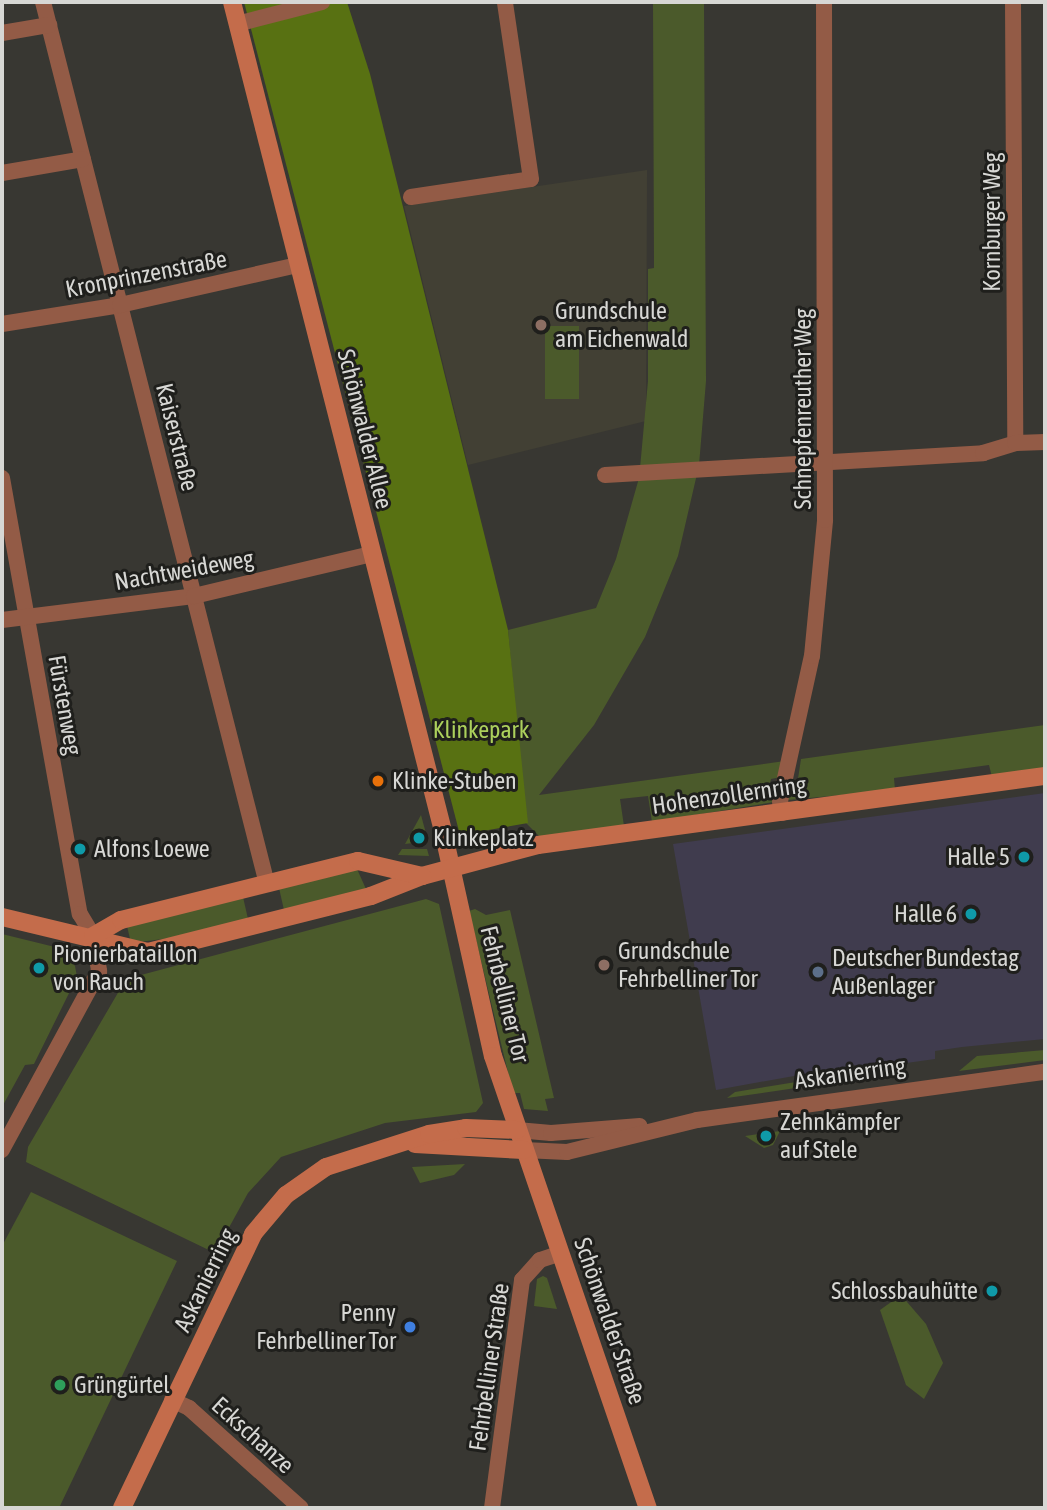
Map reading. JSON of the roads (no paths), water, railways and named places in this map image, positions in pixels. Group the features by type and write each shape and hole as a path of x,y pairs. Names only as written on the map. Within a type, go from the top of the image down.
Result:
{"main road":[{"name":"Schönwalder Allee","path":"232,2 452,869"},
{"name":"Hohenzollernring","path":"93,936 148,952 371,896 422,876 538,845 1045,776"},
{"name":"Hohenzollernring","path":"93,936 121,920 358,862 422,876"},
{"name":"Fehrbelliner Tor","path":"452,869 493,1056 524,1150"},
{"path":"2,917 93,936"},
{"name":"Askanierring","path":"122,1508 172,1400 266,1215 315,1172 401,1143 466,1128 517,1130"},
{"name":"Askanierring","path":"401,1143 524,1150"},
{"name":"Schönwalder Straße","path":"524,1150 648,1508"}],"street":[{"name":"Kaiserstraße","path":"43,2 267,884"},
{"path":"237,24 322,2"},
{"path":"411,197 531,179 505,2"},
{"name":"Schnepfenreuther Weg","path":"782,813 780,801 803,706 818,607 827,462 824,2"},
{"name":"Kornburger Weg","path":"1013,2 1015,443"},
{"path":"2,33 49,25"},
{"path":"2,173 83,159"},
{"name":"Kronprinzenstraße","path":"2,324 120,305 298,265"},
{"path":"605,475 983,453 1015,443 1045,442"},
{"name":"Fürstenweg","path":"2,478 80,914 93,936"},
{"name":"Nachtweideweg","path":"2,620 194,596 372,554"},
{"path":"2,1150 99,971 93,936"},
{"name":"Askanierring","path":"517,1130 551,1133 661,1126 1045,1072"},
{"name":"Askanierring","path":"524,1150 576,1150 661,1126"},
{"name":"Fehrbelliner Straße","path":"492,1508 522,1280 540,1260 561,1254"},
{"name":"Eckschanze","path":"172,1400 189,1408 301,1508"}],"place":[{"name":"Grundschule am Eichenwald","path":"541,325"},
{"name":"Klinke-Stuben","path":"378,781"},
{"name":"Klinkeplatz","path":"419,838"},
{"name":"Alfons Loewe","path":"80,849"},
{"name":"Halle 5","path":"1024,857"},
{"name":"Halle 6","path":"971,914"},
{"name":"Grundschule Fehrbelliner Tor","path":"604,965"},
{"name":"Pionierbataillon von Rauch","path":"39,968"},
{"name":"Deutscher Bundestag Außenlager","path":"818,972"},
{"name":"Zehnkämpfer auf Stele","path":"766,1136"},
{"name":"Schlossbauhütte","path":"992,1291"},
{"name":"Penny Fehrbelliner Tor","path":"410,1327"},
{"name":"Grüngürtel","path":"60,1385"}],"park label":[{"name":"Klinkepark","path":"481,730"}]}
